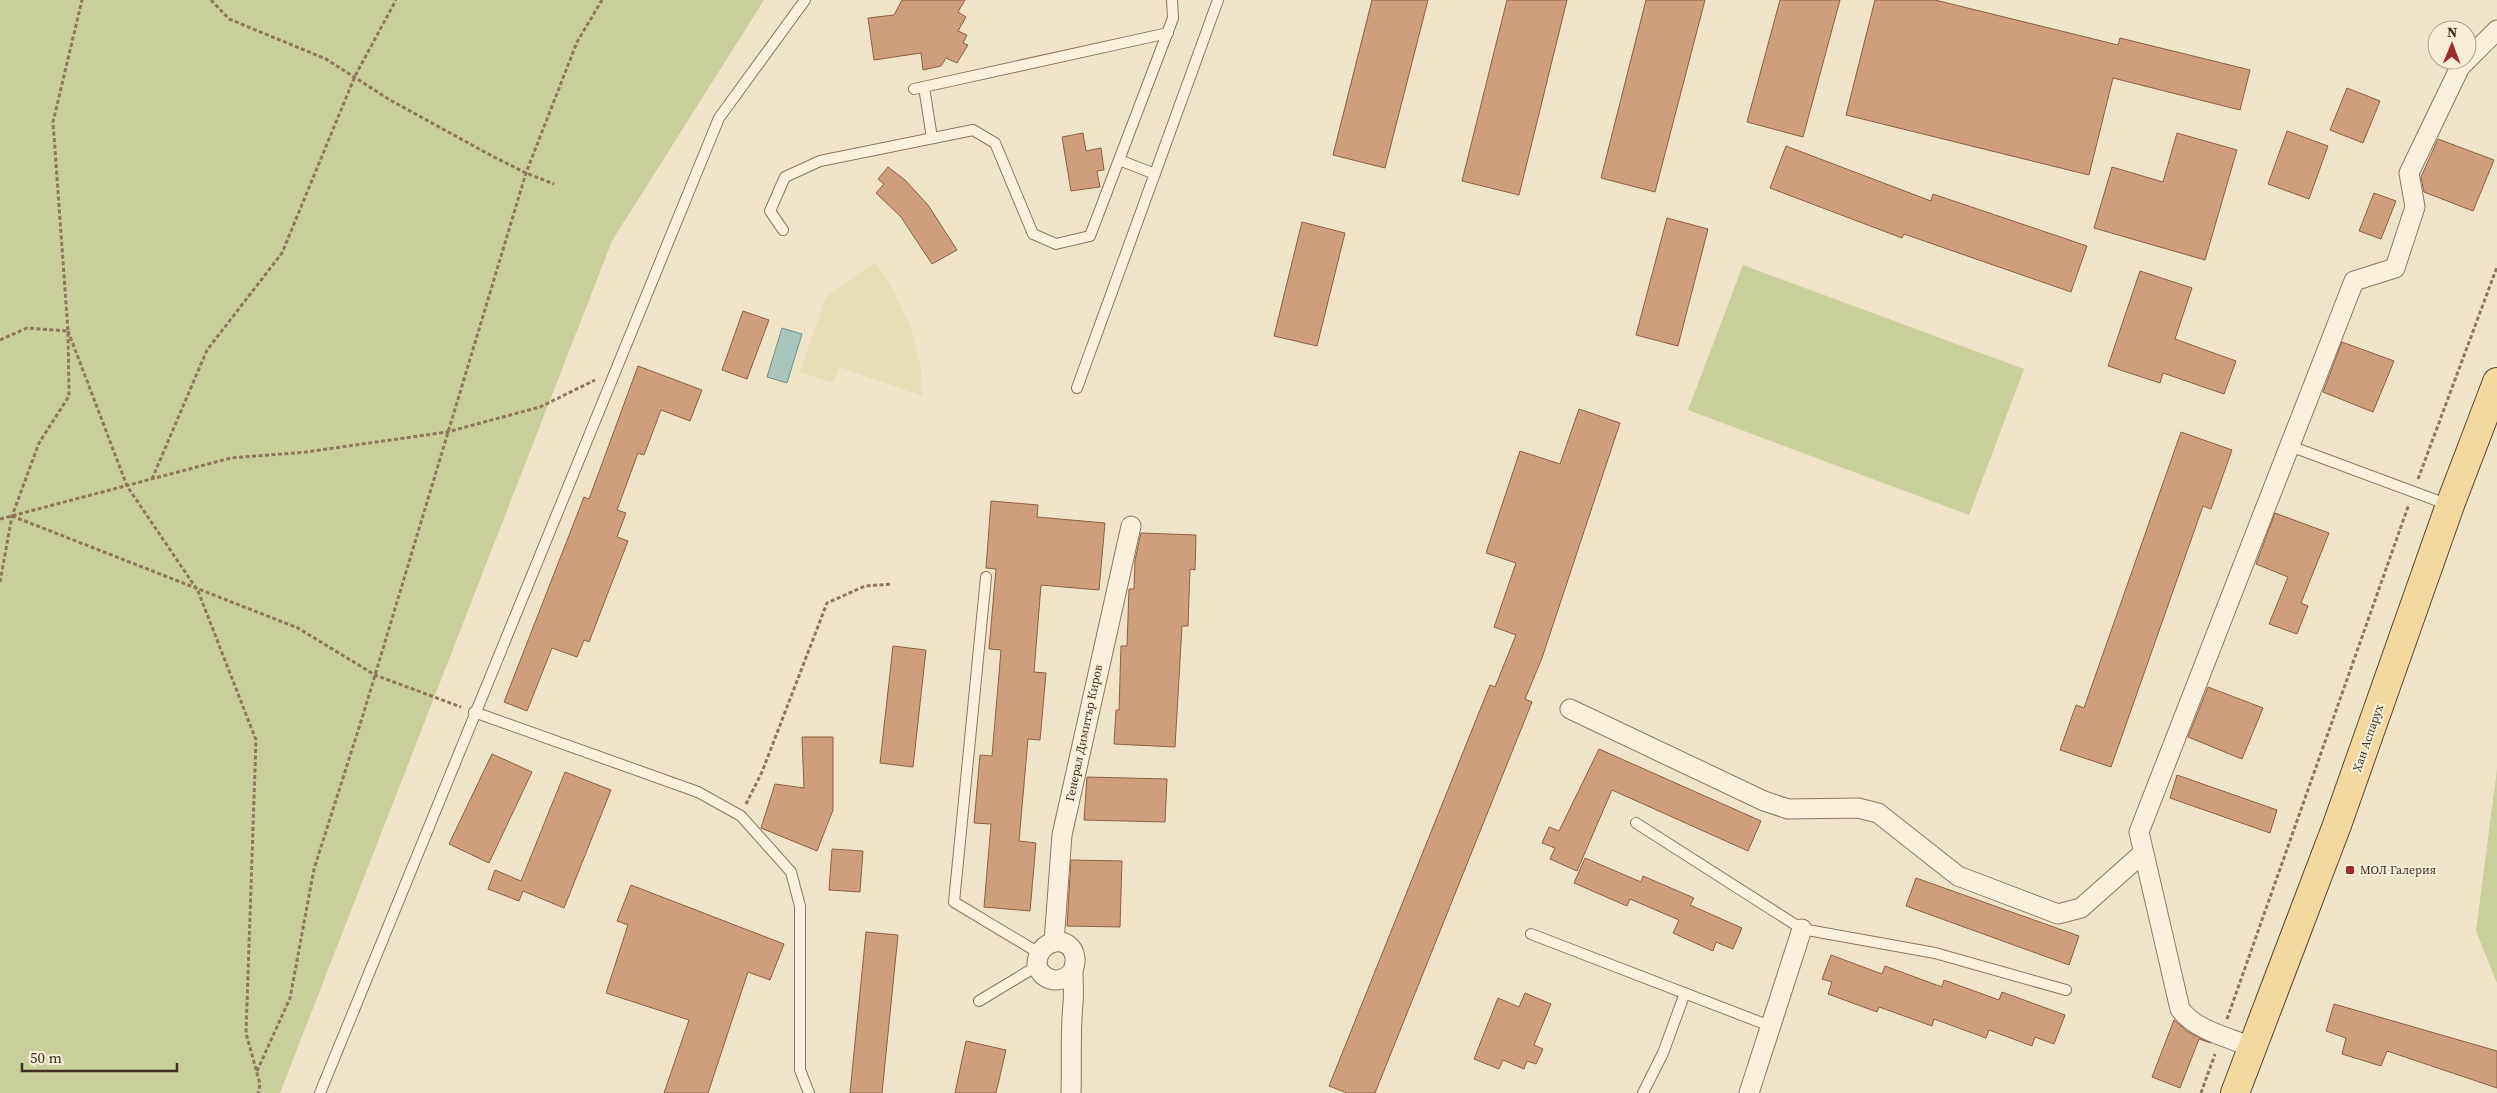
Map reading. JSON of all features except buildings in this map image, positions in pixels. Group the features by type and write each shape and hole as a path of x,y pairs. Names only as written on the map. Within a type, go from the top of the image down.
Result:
{"main road":[{"name":"Хан Аспарух","path":"2235,1093 2337,825 2450,505 2497,382"}],"street":[{"path":"2251,1047 2188,1019 2180,1009 2139,832 2354,281 2395,268 2415,207 2409,173 2460,67 2497,30"},
{"name":"Генерал Димитър Киров","path":"1043,953 1062,835 1131,526"},
{"path":"1570,708 1764,801 1788,808 1858,808 1878,812 1958,876 2058,914 2081,908 2144,853"},
{"path":"1749,1093 1802,929"},
{"path":"1050,980 1063,979 1073,971 1076,965 1074,952 1065,944 1043,953 1044,977 1050,980 1072,1004"},
{"path":"1071,1093 1072,1004 1075,988 1073,971"}],"lane":[{"path":"320,1093 474,712 719,118 805,0"},
{"path":"783,230 770,211 785,177 820,161 973,130 995,143 1033,234 1056,244 1090,236 1174,18 1172,0"},
{"path":"1077,388 1218,0"},
{"path":"932,138 919,88 1168,33"},
{"path":"1119,160 1155,174"},
{"path":"2290,446 2450,505"},
{"path":"979,1001 1043,953 954,902 986,577"},
{"path":"474,712 698,792 740,816 791,872 800,906 800,1070 809,1093"},
{"path":"1636,823 1802,929 1935,953 2066,990"},
{"path":"1531,934 1770,1026"},
{"path":"1643,1093 1663,1053 1685,993"}],"path":[{"path":"0,582 12,516 39,443 69,396 68,331 53,122 82,0"},
{"path":"211,0 228,19 326,59 390,100 526,173 554,184"},
{"path":"152,479 207,350 282,253 355,76 396,0"},
{"path":"256,1071 290,998 314,869 363,715 526,173 577,42 602,0"},
{"path":"2201,1093 2413,492 2497,267"},
{"path":"0,340 27,328 68,331"},
{"path":"68,331 127,486 198,591 256,740 246,1033 260,1084 258,1093"},
{"path":"0,519 231,458 306,452 447,432 540,407 604,376"},
{"path":"12,516 198,591 298,628 375,675 474,712"},
{"path":"740,816 762,772 827,603 865,586 892,584"}],"shaded area":[{"path":"875,262 891,285 912,331 921,369 922,396 839,367 833,383 800,372 826,297"}],"green space":[{"path":"0,0 764,0 612,241 280,1093 0,1093"},
{"path":"1743,265 2024,369 1969,515 1688,410"},
{"path":"2497,769 2497,983 2476,931"}],"water":[{"path":"782,328 802,334 787,383 767,377"}],"place":[{"name":"МОЛ Галерия","path":"2350,870"}]}
